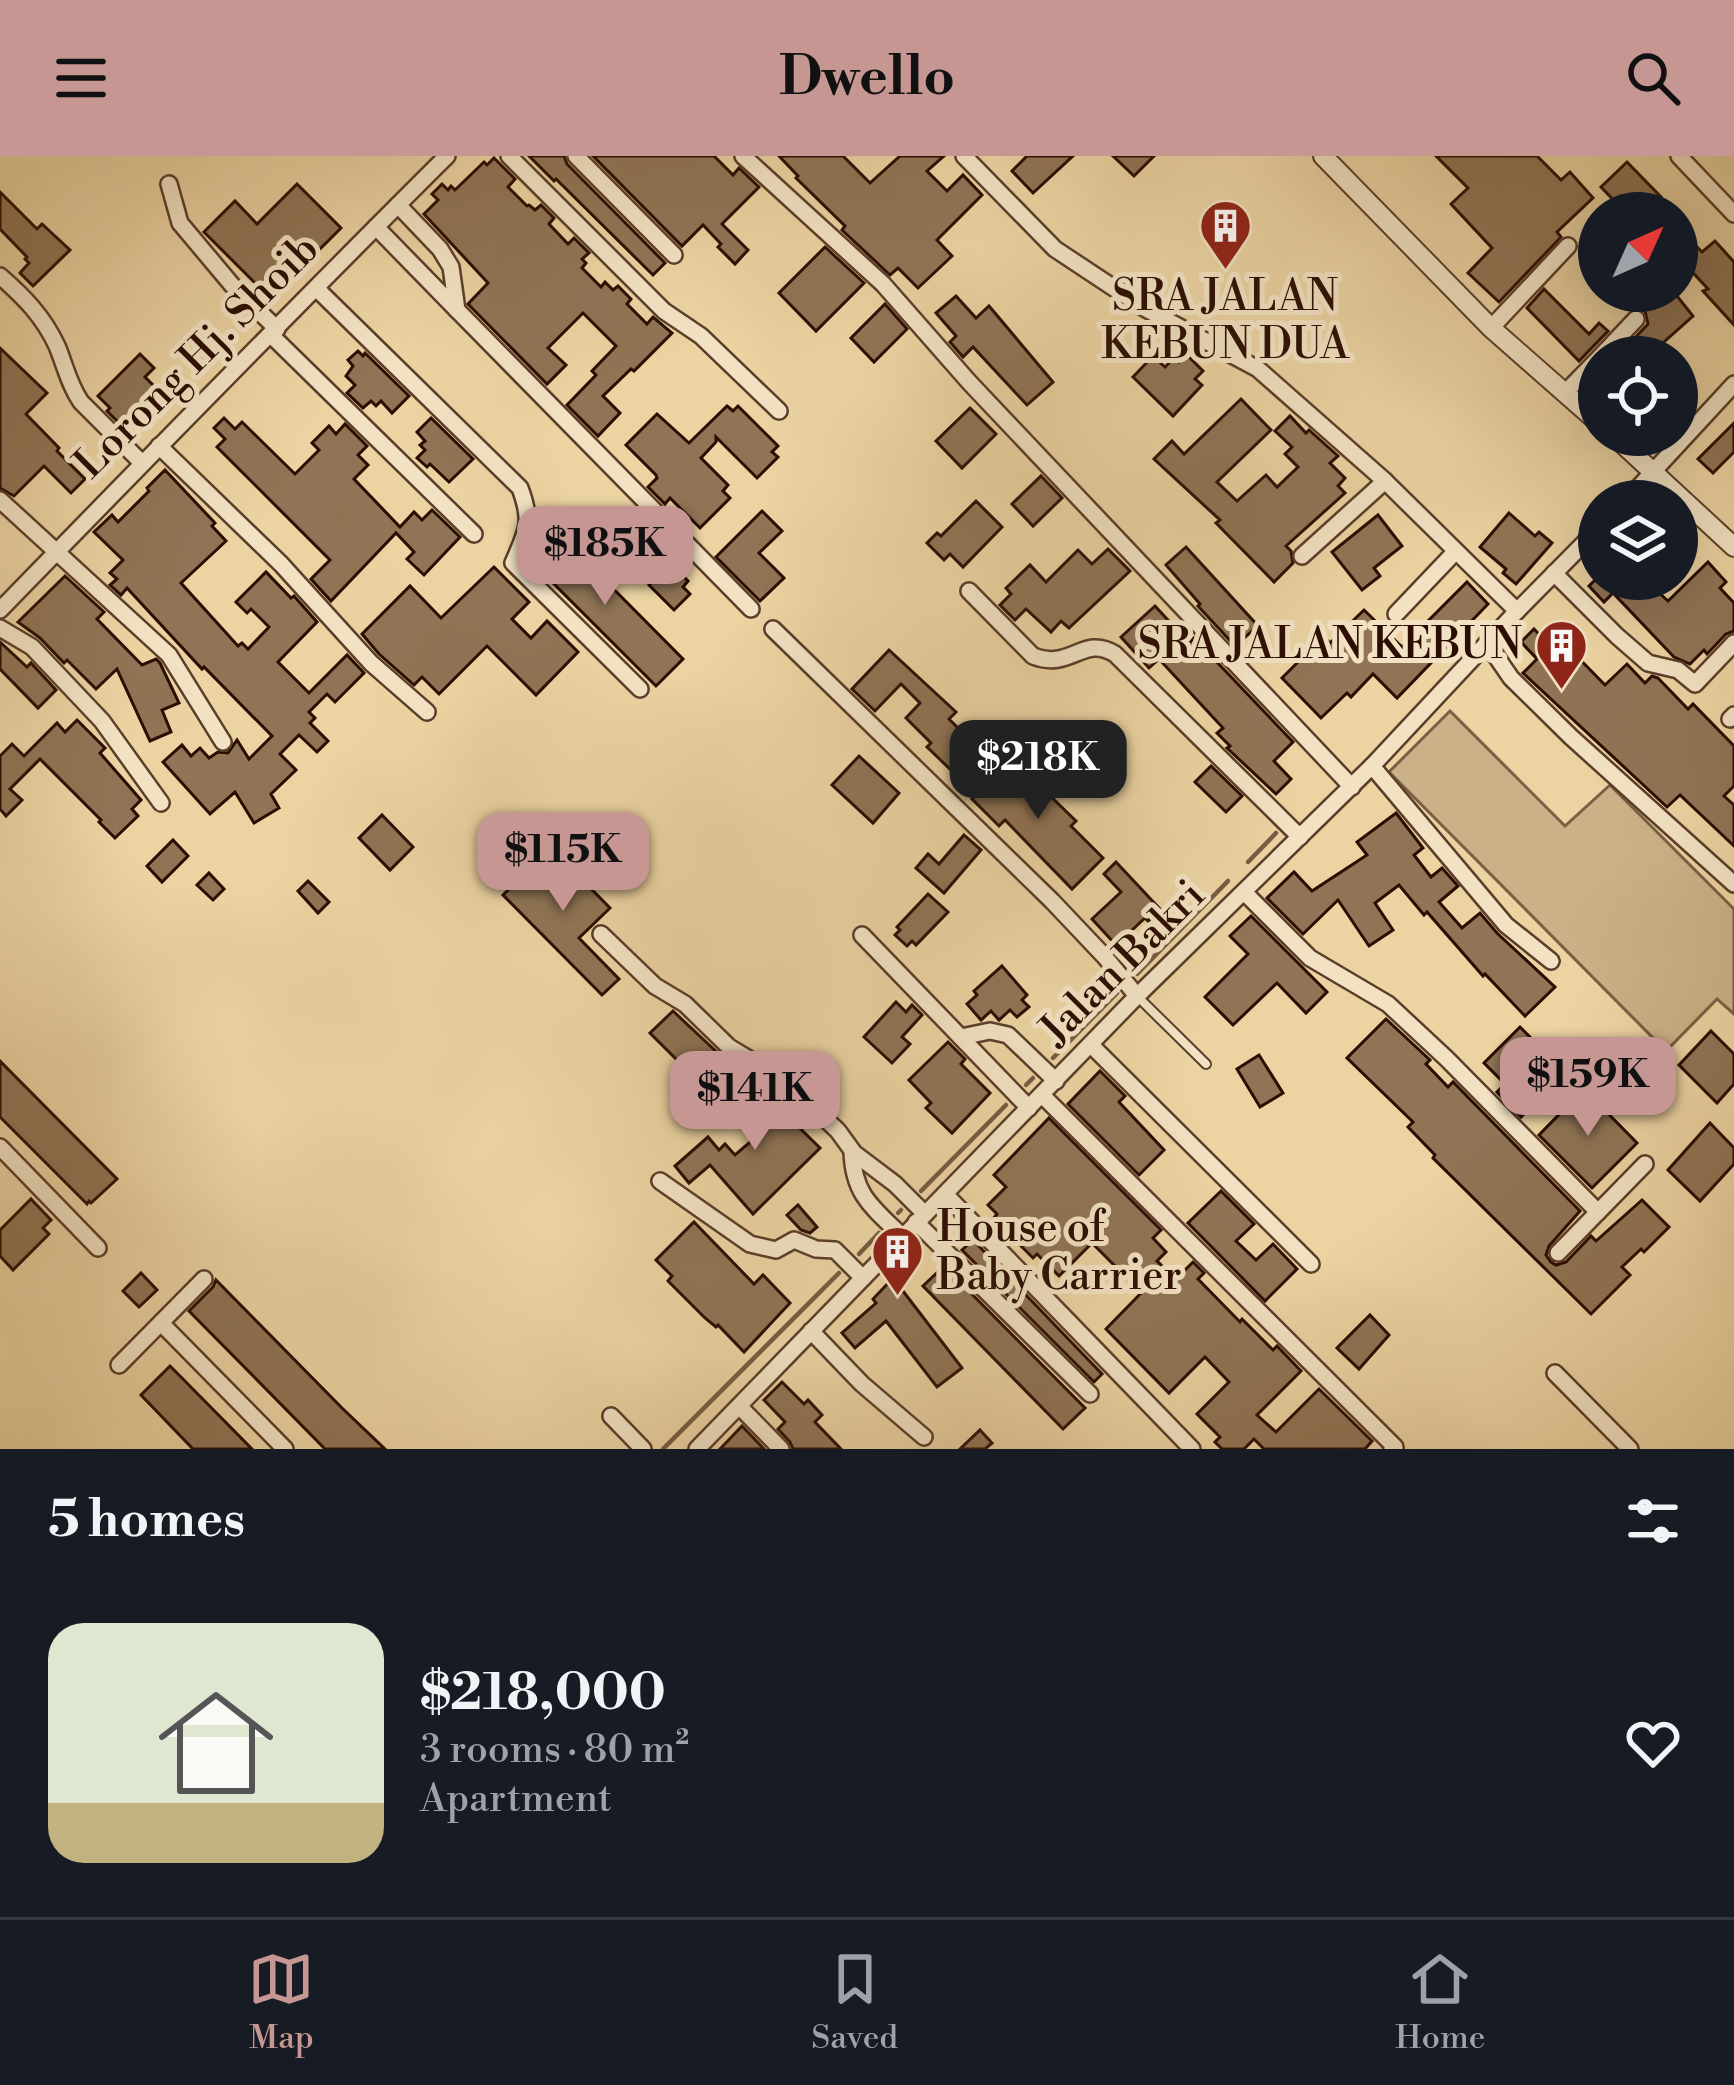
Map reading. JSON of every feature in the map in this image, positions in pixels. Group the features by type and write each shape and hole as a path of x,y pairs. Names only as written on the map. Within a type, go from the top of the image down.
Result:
{"street":[{"name":"Lorong Hj. Shoib","path":"0,610 447,156"},
{"path":"509,156 664,310 701,336 779,411"},
{"path":"576,156 674,255"},
{"path":"742,156 883,284 969,382 1352,787"},
{"path":"964,156 1055,249 1144,308 1258,369 1385,481 1516,611"},
{"path":"1323,156 1492,328 1578,404"},
{"path":"1679,156 1734,214"},
{"path":"169,184 180,223 232,285 474,534"},
{"path":"398,205 451,267 458,310"},
{"path":"376,226 751,609"},
{"path":"1492,328 1568,246"},
{"path":"0,276 34,307 56,343 81,402 142,463"},
{"path":"316,289 520,488 530,513 513,563 640,689"},
{"path":"1619,336 1636,319"},
{"path":"1565,393 1578,379"},
{"path":"1647,480 1734,384"},
{"path":"159,446 280,564 371,663 427,712"},
{"path":"1636,456 1734,547"},
{"path":"1302,556 1385,481"},
{"path":"0,500 169,655 223,742"},
{"name":"Jalan Bakri","path":"697,1449 1137,996 1352,787 1578,549"},
{"path":"1396,614 1455,552"},
{"path":"1554,573 1648,663 1678,670 1695,684 1734,644"},
{"path":"969,591 1034,656 1047,662 1091,646 1115,654 1300,837"},
{"path":"0,628 32,647 102,721 161,803"},
{"path":"773,629 1052,901 1137,996"},
{"path":"1487,643 1511,678 1570,736 1734,884"},
{"path":"1372,766 1506,925 1551,961"},
{"path":"1245,893 1310,958 1388,1004 1598,1212"},
{"path":"602,934 655,986 685,1004 729,1047 787,1082 852,1150 895,1184 921,1218 1090,1394"},
{"path":"862,935 961,1037 1035,1101 1395,1447 1392,1449"},
{"path":"961,1037 990,1031 1008,1035 1056,1081"},
{"path":"1091,1046 1311,1264"},
{"path":"0,1148 98,1248"},
{"path":"852,1150 866,1202 903,1237"},
{"path":"1558,1253 1645,1164"},
{"path":"660,1181 750,1244 776,1250 794,1240 816,1249 836,1250 863,1278"},
{"path":"945,1194 1192,1449"},
{"path":"119,1365 204,1279"},
{"path":"161,1323 285,1449"},
{"path":"812,1331 862,1384 924,1437"},
{"path":"1555,1373 1630,1449"},
{"path":"739,1406 782,1449"},
{"path":"611,1417 643,1449"}],"lane":[{"path":"1137,996 1206,1064"}],"shaded area":[{"path":"1450,711 1565,826 1610,785 1734,909 1734,1014 1717,999 1666,1051 1389,772"}],"building":[{"path":"529,156 564,156 665,263 653,275"},
{"path":"593,156 714,156 733,175 739,168 759,187 722,224 748,250 735,264 703,225 682,246"},
{"path":"779,156 843,156 870,183 900,156 944,156 927,171 947,191 963,175 982,195 937,240 952,256 918,288 898,268 890,275 842,230 845,226"},
{"path":"1027,156 1073,156 1033,193 1012,171"},
{"path":"1113,156 1154,156 1134,176"},
{"path":"1436,156 1537,156 1561,180 1570,172 1588,192 1578,192 1578,212 1557,232 1561,237 1499,302 1468,273 1492,248 1451,204 1468,188"},
{"path":"494,158 515,179 508,187 527,206 535,210 541,205 554,218 549,224 568,244 574,238 589,253 582,259 586,263 582,268 601,287 605,282 613,290 618,286 631,299 627,304 647,324 653,317 672,333 603,396 620,413 598,436 567,405 616,346 583,313 548,348 566,365 547,384 468,304 488,283 424,214 438,200 432,194 442,184 455,190"},
{"path":"1627,162 1656,192 1606,192 1601,187"},
{"path":"297,184 341,228 316,253 311,248 274,285 280,291 268,303 256,292 260,288 204,232 235,201 257,224"},
{"path":"0,192 37,229 42,224 70,250 33,286 20,273 29,263 27,257 0,229"},
{"path":"1715,241 1734,262 1734,325 1703,291 1708,289 1698,278 1698,248 1702,252"},
{"path":"825,247 864,283 816,331 779,293"},
{"path":"1544,289 1589,334 1599,323 1608,331 1603,336 1578,336 1578,360 1527,308"},
{"path":"956,296 976,318 989,306 1053,382 1027,405 973,347 963,357 950,342 956,336 936,313"},
{"path":"885,304 907,329 874,362 851,338"},
{"path":"1645,312 1690,312 1693,316 1671,336 1637,336 1648,324"},
{"path":"0,348 47,393 26,414 85,479 71,493 44,466 14,496 0,488"},
{"path":"358,351 409,396 392,413 381,401 376,406 371,401 363,408 347,393 355,385 346,376 353,366 348,360"},
{"path":"140,354 154,368 145,377 160,392 124,428 98,396"},
{"path":"1186,354 1203,371 1195,379 1202,385 1173,416 1133,377 1153,356 1165,367"},
{"path":"1241,399 1271,430 1217,482 1237,501 1266,475 1277,487 1298,467 1285,454 1292,447 1275,431 1290,416 1338,456 1330,463 1345,478 1338,486 1345,493 1286,546 1293,563 1274,582 1216,523 1220,520 1154,459 1172,441 1184,454"},
{"path":"727,406 733,411 738,406 778,446 772,452 778,457 757,478 716,437 701,458 728,485 723,491 730,498 700,528 670,498 665,504 648,487 656,475 626,445 657,414 689,443"},
{"path":"970,408 996,434 962,468 936,441"},
{"path":"224,418 235,429 242,422 295,474 319,450 312,443 329,426 336,434 345,424 367,446 358,455 368,465 354,479 400,527 414,512 422,520 432,510 460,537 424,575 407,559 414,552 396,533 331,601 311,579 330,560 217,447 225,439 214,428"},
{"path":"431,418 473,459 449,482 417,458 425,450 420,445 425,441 417,432"},
{"path":"1734,423 1734,452 1713,473 1698,459"},
{"path":"165,470 226,541 181,583 238,646 242,643 248,649 269,627 236,602 266,572 317,622 278,662 309,693 347,655 364,673 335,702 327,694 309,712 315,718 310,723 328,741 317,752 299,735 280,754 296,770 271,794 279,808 254,823 235,792 210,814 163,762 182,745 191,756 200,748 209,758 228,753 237,740 249,759 272,736 127,588 121,595 110,585 117,579 110,573 123,560 94,532 112,515 118,522"},
{"path":"1041,476 1062,498 1033,526 1012,504"},
{"path":"976,501 1002,527 963,567 950,554 944,560 927,543 937,533 941,536"},
{"path":"762,511 782,531 759,553 784,578 760,601 716,557"},
{"path":"1509,513 1535,536 1539,532 1552,543 1516,584 1480,547"},
{"path":"1378,515 1402,546 1374,568 1380,576 1362,590 1332,552"},
{"path":"555,530 683,659 656,686 528,558"},
{"path":"1186,547 1258,626 1235,646 1166,565"},
{"path":"1108,549 1130,571 1069,628 1061,621 1051,632 1026,609 1015,620 1000,605 1011,594 1006,588 1030,565 1046,582 1078,550 1092,564"},
{"path":"1708,562 1726,582 1720,588 1734,603 1734,631 1690,664 1674,657 1620,600 1698,600 1698,572"},
{"path":"494,567 529,602 512,619 531,638 547,621 578,652 536,695 487,646 439,694 422,677 414,685 362,634 410,586 441,618"},
{"path":"665,569 672,576 677,570 688,581 683,587 690,594 674,610 649,585"},
{"path":"65,576 104,612 97,619 142,665 156,659 160,663 179,703 162,710 171,732 150,741 117,669 96,689 18,622"},
{"path":"1467,582 1488,604 1397,698 1373,674 1321,718 1282,678 1304,656 1309,661 1364,610 1402,647"},
{"path":"1155,606 1189,643 1194,638 1293,742 1274,761 1291,779 1276,794 1227,748 1230,746 1217,733 1223,728 1159,659 1149,668 1121,637"},
{"path":"1534,629 1548,644 1557,636 1605,685 1627,664 1645,683 1652,676 1658,678 1688,709 1693,704 1734,746 1734,786 1724,796 1734,805 1734,846 1680,795 1667,807 1523,673 1537,659 1521,642"},
{"path":"0,642 27,667 31,663 56,690 38,708 0,669"},
{"path":"889,650 956,712 949,719 977,747 953,772 906,718 920,703 901,684 875,711 852,689"},
{"path":"77,720 105,748 100,753 141,800 132,809 138,816 115,838 40,759 10,789 22,800 6,816 0,809 0,756 12,744 24,756 57,723 65,732"},
{"path":"859,756 899,793 873,823 832,785"},
{"path":"1012,759 1076,821 1071,826 1103,858 1072,889 1005,820 999,826 972,799"},
{"path":"1211,766 1242,796 1226,812 1195,782"},
{"path":"1396,813 1423,848 1414,855 1431,877 1442,868 1458,886 1439,902 1462,928 1480,913 1555,987 1525,1016 1399,885 1375,903 1393,930 1369,946 1338,900 1303,934 1267,898 1294,872 1312,891 1367,855 1357,842"},
{"path":"382,815 413,847 390,870 359,838"},
{"path":"964,835 981,850 944,893 916,868 928,854 939,864"},
{"path":"173,840 188,856 162,882 147,866"},
{"path":"551,848 610,908 579,938 619,979 602,995 503,895"},
{"path":"1116,862 1161,910 1116,945 1092,919 1121,892 1104,874"},
{"path":"209,873 224,889 213,900 197,885"},
{"path":"308,881 329,902 318,913 298,891"},
{"path":"928,894 948,912 916,945 912,941 907,946 895,935 900,930 897,927"},
{"path":"1251,916 1327,992 1306,1013 1277,983 1233,1025 1205,997 1248,954 1230,936"},
{"path":"1002,966 1027,995 1022,1000 1029,1007 1017,1017 1010,1010 999,1020 991,1011 981,1020 967,1004 977,995 974,991"},
{"path":"896,1002 906,1012 912,1005 922,1015 902,1037 910,1044 892,1063 864,1037"},
{"path":"673,1011 722,1057 698,1081 650,1033"},
{"path":"1386,1019 1430,1060 1426,1064 1448,1087 1453,1082 1580,1211 1549,1246 1546,1255 1551,1262 1566,1262 1591,1236 1596,1241 1642,1200 1669,1227 1622,1267 1630,1275 1591,1314 1433,1158 1408,1127 1413,1122 1347,1058"},
{"path":"1520,1027 1565,1072 1521,1117 1497,1092 1505,1084 1484,1063"},
{"path":"1711,1031 1734,1054 1734,1084 1717,1103 1679,1065"},
{"path":"948,1042 965,1059 961,1064 990,1093 952,1133 926,1108 931,1103 909,1080"},
{"path":"1259,1055 1283,1093 1260,1107 1237,1069"},
{"path":"0,1061 117,1179 91,1203 0,1117"},
{"path":"1100,1071 1125,1096 1119,1102 1164,1150 1139,1175 1068,1104"},
{"path":"758,1087 820,1148 753,1214 710,1165 689,1183 675,1166 708,1137 719,1150 725,1144 735,1155 755,1138 731,1114"},
{"path":"1584,1089 1637,1143 1592,1188 1539,1135"},
{"path":"1049,1118 1161,1230 1153,1238 1166,1252 1157,1261 1176,1279 1193,1262 1204,1273 1198,1279 1240,1322 1242,1319 1273,1350 1277,1346 1301,1371 1257,1415 1276,1432 1319,1389 1372,1441 1365,1449 1264,1449 1254,1439 1244,1449 1222,1449 1215,1442 1220,1437 1197,1414 1229,1382 1205,1357 1169,1393 1106,1329 1144,1290 1123,1268 1120,1271 1092,1243 1059,1276 1037,1254 1033,1258 990,1223 997,1214 988,1205 1006,1187 994,1175"},
{"path":"1710,1123 1734,1148 1734,1164 1700,1201 1668,1170"},
{"path":"1221,1191 1254,1224 1236,1241 1256,1260 1273,1244 1297,1269 1265,1301 1188,1223"},
{"path":"31,1199 51,1220 43,1228 49,1234 13,1270 0,1256 0,1230"},
{"path":"798,1205 817,1227 810,1233 787,1215"},
{"path":"694,1222 754,1284 763,1275 790,1303 744,1352 668,1281 672,1276 656,1260"},
{"path":"973,1240 1102,1374 1094,1382 962,1250"},
{"path":"944,1266 1085,1408 1063,1429 923,1286"},
{"path":"141,1273 157,1290 139,1307 123,1291"},
{"path":"893,1278 962,1368 937,1387 886,1321 855,1348 842,1333 876,1303 873,1299"},
{"path":"216,1280 385,1449 325,1449 189,1311"},
{"path":"1370,1315 1389,1335 1359,1369 1337,1348"},
{"path":"170,1366 252,1449 193,1449 141,1395"},
{"path":"782,1382 822,1415 815,1422 841,1449 793,1449 778,1429 785,1422 764,1400"},
{"path":"742,1426 764,1449 720,1449"},
{"path":"980,1430 992,1443 985,1449 960,1449"}],"waterway":[{"path":"1248,862 1276,833"},
{"path":"1137,974 1228,881"},
{"path":"1053,1058 1117,993"},
{"path":"1026,1085 1033,1078"},
{"path":"921,1191 1006,1105"},
{"path":"898,1213 901,1210"},
{"path":"859,1254 879,1233"},
{"path":"663,1449 839,1273"}],"place":[{"name":"SRA JALAN KEBUN DUA","path":"1225,271"},
{"name":"SRA JALAN KEBUN","path":"1561,691"},
{"name":"House of Baby Carrier","path":"898,1298"}]}
